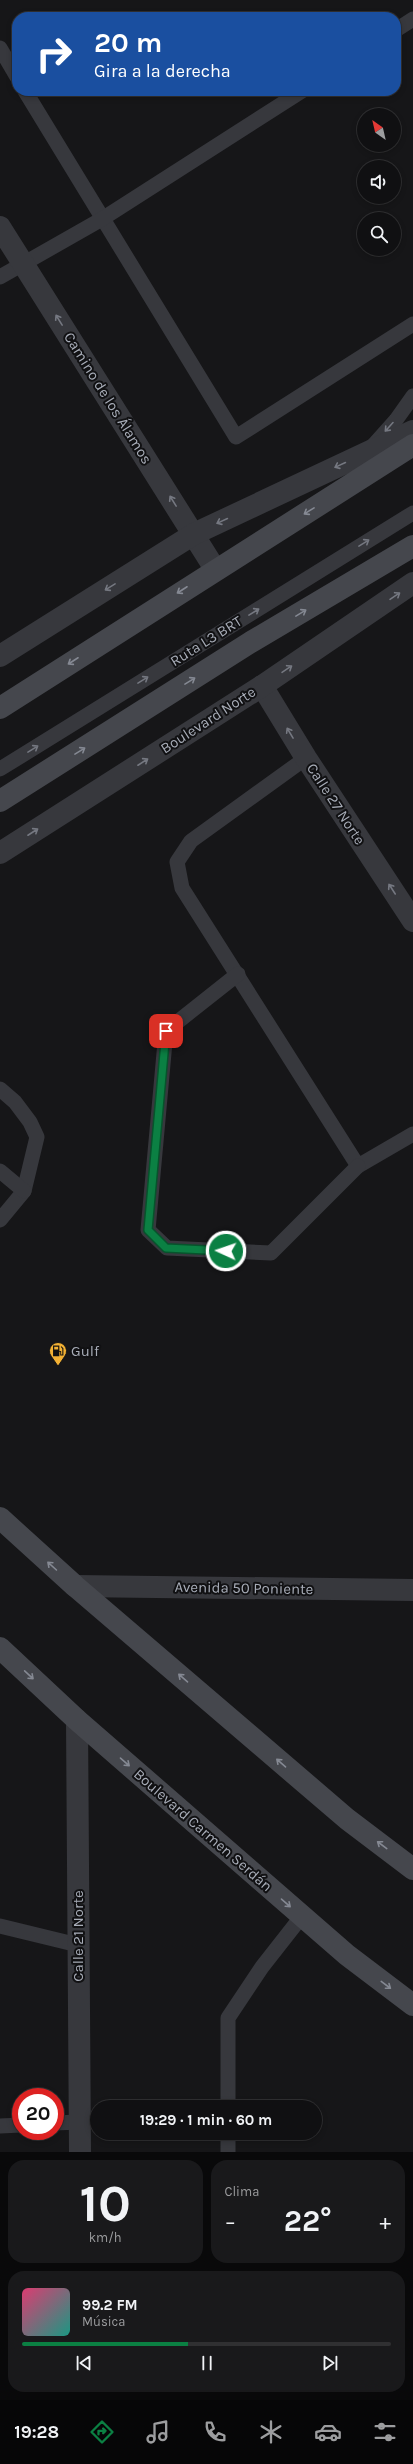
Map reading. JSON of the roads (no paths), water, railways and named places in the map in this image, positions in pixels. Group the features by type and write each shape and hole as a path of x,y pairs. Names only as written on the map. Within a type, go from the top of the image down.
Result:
{"main road":[{"path":"0,708 215,569 413,445"},
{"path":"0,802 251,642 413,546"},
{"path":"0,1518 75,1586 347,1819 413,1869"},
{"name":"Boulevard Carmen Serdán","path":"0,1648 77,1720 347,1955 413,2005"}],"street":[{"name":"Camino de los Álamos","path":"0,227 215,569"},
{"path":"0,656 194,534 413,431"},
{"name":"Boulevard Norte","path":"0,853 262,686 413,583"},
{"name":"Calle 27 Norte","path":"262,686 306,758 413,921"},
{"name":"Avenida 50 Poniente","path":"75,1586 413,1590"},
{"name":"Calle 21 Norte","path":"77,1720 80,2152"}],"lane":[{"path":"401,27 413,19"},
{"path":"0,48 12,68"},
{"path":"29,96 102,219 236,437 413,324"},
{"path":"0,277 22,263 102,219 294,96"},
{"path":"352,484 366,453 396,420 413,396"},
{"name":"Ruta L3 BRT","path":"0,770 413,512"},
{"path":"306,758 191,841 177,862 182,888 238,974 358,1166"},
{"path":"238,974 166,1031 148,1230 166,1248 271,1254 358,1166 413,1134"},
{"path":"0,1089 15,1102 30,1122 37,1137 24,1191 0,1220"},
{"path":"0,1171 24,1191"},
{"path":"228,2100 228,2018 262,1968 302,1916"},
{"path":"0,1926 78,1945"},
{"path":"64,2123 79,2122"},
{"path":"0,2126 12,2125"},
{"path":"228,2140 228,2152"}],"place":[{"name":"Gulf","path":"58,1366"}]}
